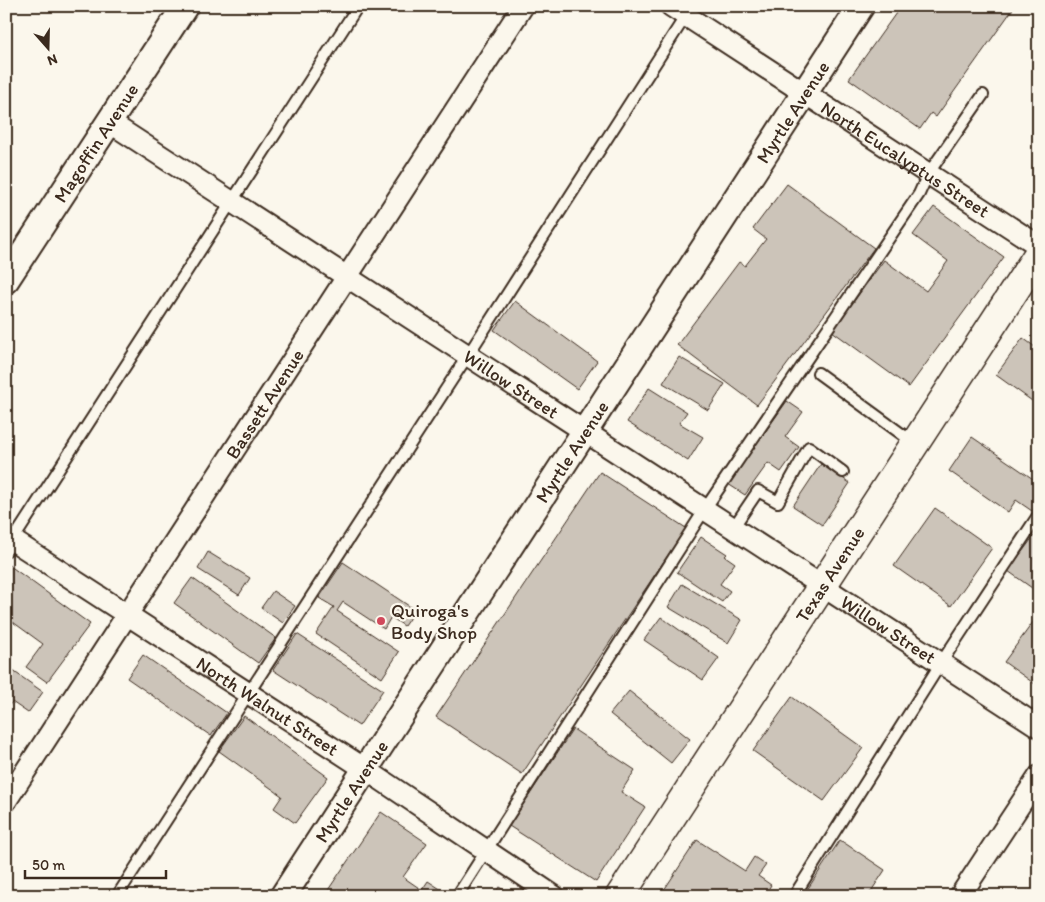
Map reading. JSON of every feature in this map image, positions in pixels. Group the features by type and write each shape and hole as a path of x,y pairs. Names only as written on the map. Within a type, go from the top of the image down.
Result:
{"main road":[{"name":"Texas Avenue","path":"620,896 1039,253"}],"street":[{"name":"Magoffin Avenue","path":"6,280 185,6"},
{"name":"Bassett Avenue","path":"6,801 523,6"},
{"name":"Myrtle Avenue","path":"283,896 861,6"},
{"name":"North Eucalyptus Street","path":"683,9 804,93 1039,246"},
{"name":"Willow Street","path":"110,122 1039,727"},
{"name":"North Walnut Street","path":"8,542 127,615 365,769 554,896"},
{"path":"960,896 1039,776"}],"lane":[{"path":"8,542 358,6"},
{"path":"117,896 468,355 683,9"},
{"path":"457,896 705,509 919,194 928,174 984,95"},
{"path":"818,373 915,443"},
{"path":"734,528 758,491 778,502 809,448 843,472"},
{"path":"794,896 941,663 1039,514"}],"building":[{"path":"901,6 1015,6 936,117 931,113 920,129 849,79"},
{"path":"787,184 874,248 757,405 677,345 739,262 745,266 766,239 753,229"},
{"path":"934,207 1004,257 909,387 832,331 884,260 926,291 948,261 913,235"},
{"path":"515,301 597,361 577,389 494,330"},
{"path":"1023,338 1039,350 1039,406 996,375"},
{"path":"679,357 725,384 708,410 663,383"},
{"path":"649,388 687,412 679,423 703,437 688,461 627,422"},
{"path":"787,401 803,412 785,437 799,447 781,472 768,463 745,495 728,484"},
{"path":"972,437 1039,483 1039,501 1032,511 1016,500 1008,512 949,471"},
{"path":"821,464 850,483 822,525 793,506"},
{"path":"600,472 686,528 522,774 436,717"},
{"path":"935,508 992,548 951,606 894,566"},
{"path":"1039,529 1039,593 1008,571"},
{"path":"701,537 727,554 725,556 735,563 720,584 730,591 722,602 677,572"},
{"path":"208,552 250,578 239,595 198,569"},
{"path":"343,562 415,610 404,626 391,617 384,629 343,602 337,611 399,652 382,678 316,634 334,607 319,598"},
{"path":"6,563 90,624 47,682 26,667 43,644 6,617"},
{"path":"192,578 276,638 258,663 174,603"},
{"path":"682,584 742,620 728,643 668,607"},
{"path":"273,591 295,606 283,623 261,608"},
{"path":"1039,614 1039,687 1004,662"},
{"path":"661,617 719,658 703,680 644,640"},
{"path":"297,634 383,690 359,726 273,670"},
{"path":"143,655 227,713 211,736 127,678"},
{"path":"6,666 43,692 28,713 12,702 6,709"},
{"path":"629,691 690,739 671,763 610,714"},
{"path":"792,697 863,748 824,801 753,751"},
{"path":"244,716 328,777 295,823 274,808 282,796 219,751"},
{"path":"573,729 635,770 621,792 645,807 596,882 509,826"},
{"path":"381,812 427,843 403,877 422,890 428,881 448,894 446,896 324,896"},
{"path":"697,840 745,871 754,857 766,865 758,876 771,885 764,896 660,896"},
{"path":"840,840 885,870 868,896 803,896"},
{"path":"499,887 513,896 493,896"}],"place":[{"name":"Quiroga's Body Shop","path":"381,621"}]}
